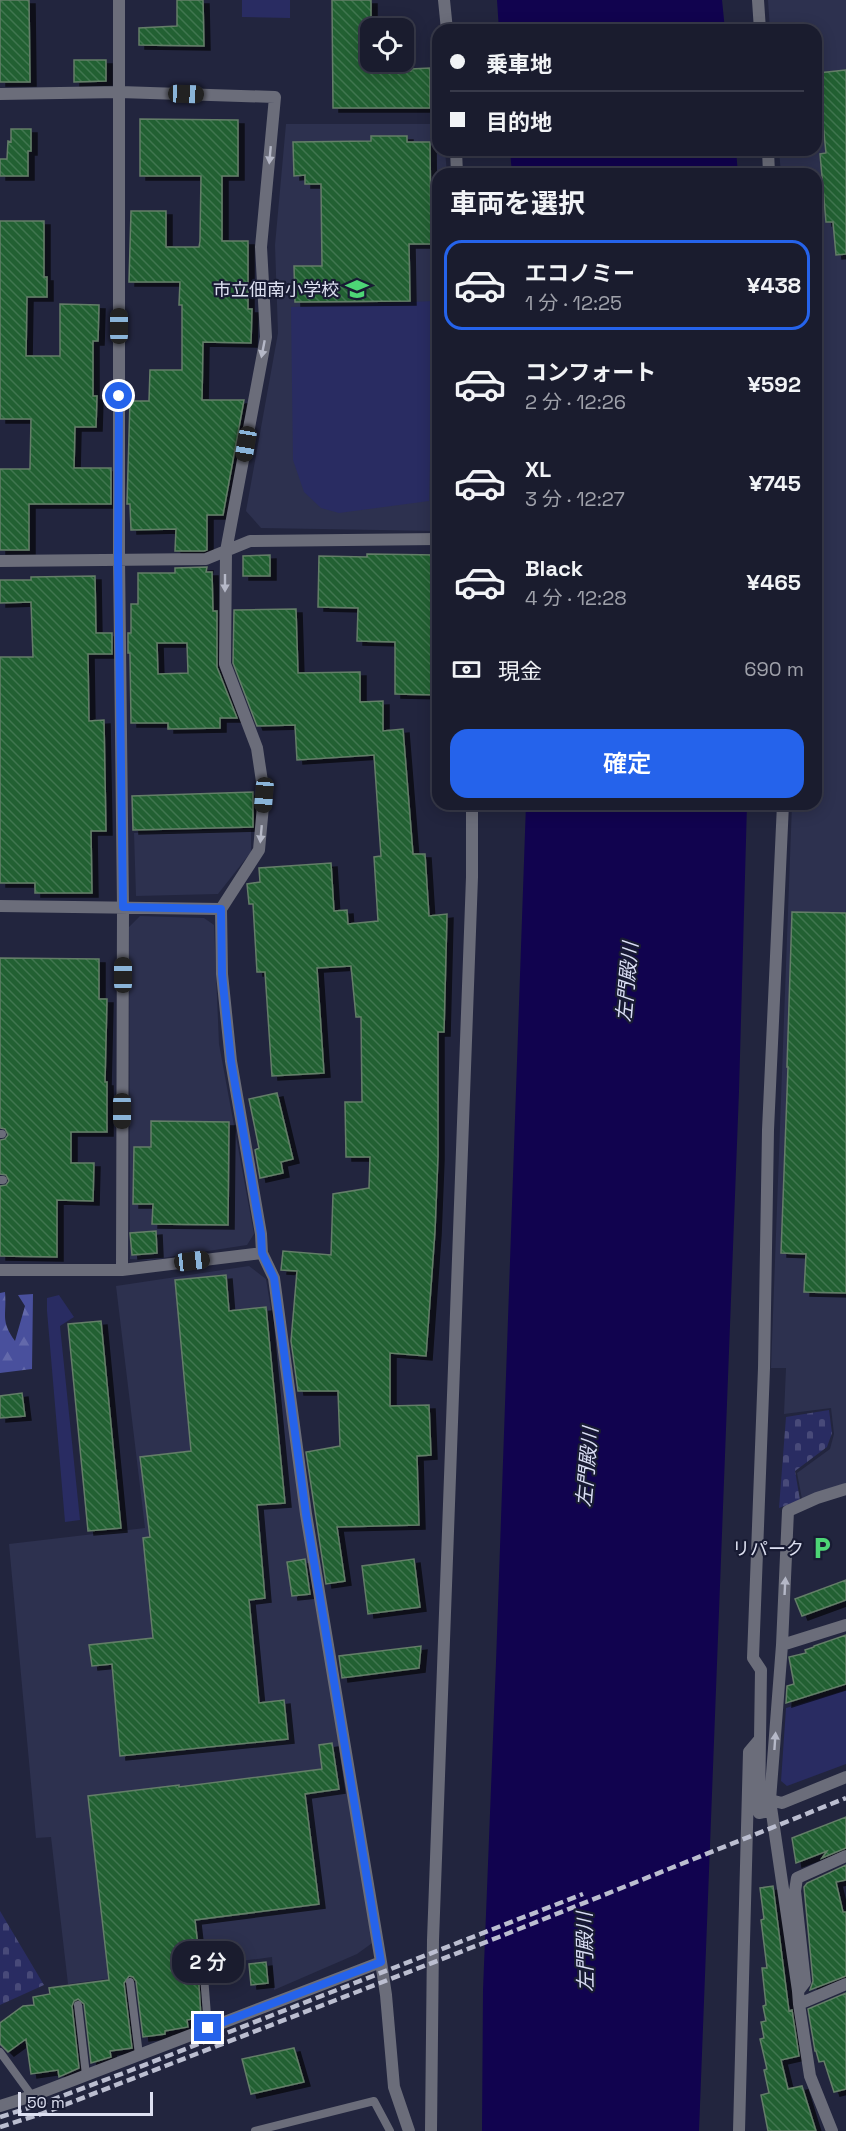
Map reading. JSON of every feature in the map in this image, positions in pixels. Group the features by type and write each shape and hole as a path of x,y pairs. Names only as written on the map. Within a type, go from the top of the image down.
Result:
{"street":[{"path":"119,0 118,559 123,907 122,1270"},
{"path":"444,0 446,24"},
{"path":"758,0 760,24"},
{"path":"0,93 120,92 275,97 261,247 266,337 226,551 225,664 257,748 264,795 259,850 221,909 222,974 231,1061 261,1234 262,1253 274,1278 306,1514 381,1962 394,2087 410,2131"},
{"path":"0,561 206,559 250,541 432,539"},
{"path":"431,2131 433,1940 472,877 472,810"},
{"path":"783,810 768,1130 764,1368 753,1658 761,1670 759,1813 771,1805 782,1803 846,1777"},
{"path":"0,906 221,909"},
{"path":"0,1270 122,1270 262,1253"},
{"path":"832,2131 810,2076 771,1805 788,1511 846,1489"},
{"path":"782,1645 846,1625"},
{"path":"739,2131 749,1752 759,1738"},
{"path":"798,1991 805,1982 795,1891 797,1878 846,1856"},
{"path":"0,2106 32,2096 381,1962"},
{"path":"799,2004 846,1984"}],"lane":[{"path":"204,1976 208,2028"},
{"path":"130,1982 139,2055"},
{"path":"78,2005 86,2075"},
{"path":"0,2052 32,2096"},
{"path":"255,2131 374,2101 390,2131"}],"shaded area":[{"path":"768,0 846,0 846,1483 802,1499 797,1473 830,1449 834,1434 831,1408 784,1414 786,1368 771,1368 792,810 822,810 822,168 780,168 780,156 822,156 822,24 770,24"},
{"name":"市立佃南小学校","path":"286,124 432,124 432,156 446,156 446,168 432,168 432,531 261,528 246,511 278,333 275,245"},
{"path":"251,829 251,852 218,894 136,896 134,833"},
{"path":"140,916 204,918 214,925 219,1044 254,1234 247,1245 149,1260 130,1259 129,927"},
{"path":"249,1266 266,1279 375,1941 357,1954 274,1990 272,1957 68,1984 51,1837 36,1838 9,1544 145,1528 116,1286"}],"green space":[{"path":"242,0 290,0 290,18 242,17"},
{"path":"432,301 429,501 339,513 321,508 304,492 293,460 291,307"},
{"path":"5,1292 7,1328 15,1341 25,1306 18,1295 33,1294 32,1369 0,1373 0,1293"},
{"path":"59,1295 74,1317 60,1326 80,1520 65,1522 47,1311 47,1298"},
{"path":"829,1410 832,1433 827,1447 795,1471 800,1500 779,1508 786,1417"},
{"path":"846,1690 846,1764 787,1786 781,1781 786,1708"},
{"path":"0,1911 44,1985 0,2005"}],"water":[{"path":"497,0 722,0 724,24 499,24"},
{"path":"510,156 736,156 738,168 512,168"},
{"name":"左門殿川","path":"526,810 747,810 739,1091 699,2131 482,2131 483,1990"}],"building":[{"path":"0,0 29,0 30,82 0,82"},
{"path":"177,0 203,0 204,46 139,45 139,28 177,26"},
{"path":"332,0 371,0 371,18 360,18 360,72 414,72 414,69 430,68 430,108 333,108"},
{"path":"74,60 106,60 106,81 74,82"},
{"path":"846,70 846,254 836,255 833,222 826,222 820,156 826,153 822,113 822,73"},
{"path":"140,119 238,120 238,176 222,176 222,241 248,241 248,309 252,309 251,343 203,342 202,400 244,400 223,515 207,515 207,550 204,551 175,551 176,529 131,530 130,504 127,504 130,401 149,401 150,370 182,370 180,282 129,282 131,211 166,211 166,247 199,247 200,241 201,176 140,176"},
{"path":"11,129 31,129 28,176 0,176 0,159 7,159"},
{"path":"371,136 407,136 407,142 430,142 431,244 409,244 410,301 295,302 294,266 322,266 321,184 305,184 305,175 294,176 293,142 371,141"},
{"path":"0,221 44,221 44,277 47,277 47,297 27,297 26,356 60,356 60,304 99,305 98,341 93,341 93,396 97,396 96,427 75,427 74,468 111,468 111,504 29,504 29,550 0,550 0,469 30,469 31,419 0,419"},
{"path":"367,554 432,555 432,695 395,694 395,642 357,641 358,608 318,607 319,556 367,557"},
{"path":"270,555 270,576 243,576 243,556"},
{"path":"207,567 206,572 212,572 213,611 217,611 217,667 237,718 220,718 220,728 168,729 168,723 131,723 128,633 131,633 131,604 138,604 138,573 175,573 175,568","holes":["157,643 187,643 188,673 158,674"]},
{"path":"95,576 96,633 112,633 112,654 88,654 89,721 104,720 106,831 91,831 92,893 35,893 35,883 0,883 0,657 33,657 31,602 0,603 0,580"},
{"path":"296,609 298,673 360,672 360,702 383,701 383,731 403,729 413,854 425,854 429,916 447,914 444,1032 438,1032 438,1156 426,1356 390,1353 390,1406 429,1405 431,1455 417,1456 419,1525 337,1527 345,1581 326,1584 306,1452 340,1446 338,1391 298,1391 291,1341 297,1271 281,1270 283,1251 331,1255 333,1194 369,1188 370,1157 346,1157 345,1102 362,1102 361,1017 356,1017 351,966 317,968 324,1073 272,1076 265,972 257,972 253,904 249,904 247,884 260,882 259,868 331,863 334,911 347,910 348,924 378,921 374,857 381,856 374,755 297,760 295,725 257,726 233,663 234,610"},
{"path":"253,792 253,827 133,830 132,796"},
{"path":"792,912 846,913 846,1293 804,1292 806,1254 781,1253"},
{"path":"0,958 99,959 99,999 107,999 105,1082 107,1082 107,1132 71,1132 71,1163 94,1163 93,1201 57,1200 57,1257 0,1256 0,1186 6,1185 9,1181 6,1175 0,1174 0,1140 5,1139 8,1135 5,1129 0,1128"},
{"path":"277,1093 293,1159 281,1162 283,1173 260,1178 255,1150 259,1148 249,1099"},
{"path":"151,1121 229,1122 228,1225 152,1224 153,1204 133,1204 134,1147 151,1147"},
{"path":"156,1231 157,1253 132,1255 130,1233"},
{"path":"226,1275 229,1311 266,1307 285,1503 257,1505 265,1598 249,1600 259,1703 284,1700 288,1739 120,1756 112,1664 92,1666 89,1645 153,1638 143,1538 150,1537 140,1457 191,1451 175,1280"},
{"path":"101,1321 121,1528 88,1531 68,1324"},
{"path":"22,1393 25,1416 0,1418 0,1396"},
{"path":"305,1559 310,1594 292,1596 287,1562"},
{"path":"414,1559 420,1607 368,1614 362,1566"},
{"path":"846,1580 846,1600 802,1616 795,1599"},
{"path":"846,1635 846,1684 786,1703 787,1686 794,1684 789,1657 806,1653 805,1650"},
{"path":"421,1646 419,1668 342,1678 339,1656"},
{"path":"332,1743 339,1789 305,1794 319,1904 195,1920 199,1955 197,1955 201,2017 187,2020 188,2027 165,2031 165,2034 143,2037 136,1981 129,1976 124,1983 132,2048 110,2051 111,2057 91,2063 84,2004 78,1999 72,2006 79,2068 59,2077 58,2070 31,2074 26,2039 8,2052 0,2044 0,2023 23,2006 34,2005 33,1997 50,1994 49,1988 109,1980 88,1796 322,1769 319,1745"},
{"path":"846,1817 846,1848 822,1858 827,1851 796,1863 792,1838"},
{"path":"846,1865 846,1880 836,1882 843,1912 846,1912 846,1976 810,1990 813,1981 804,1887 807,1883"},
{"path":"773,1886 789,2011 792,2010 799,2056 781,2060 788,2089 802,2086 816,2131 768,2131 761,2095 769,2093 764,2070 767,2069 760,2039 764,2038 761,2022 766,2021 763,2006 766,2005 762,1968 767,1968 760,1888"},
{"path":"266,1962 268,1983 251,1985 249,1964"},
{"path":"846,1993 846,2089 834,2092 824,2061 819,2062 815,2051 808,2009"},
{"path":"294,2048 304,2082 251,2094 242,2059"}],"railway":[{"path":"0,2127 41,2114 499,1937 846,1798"},
{"path":"0,2117 129,2071 583,1894"}],"place":[{"name":"市立佃南小学校","path":"357,289"},
{"name":"リパーク","path":"822,1548"}],"route":[{"path":"119,396 118,559 123,907 221,909 222,974 231,1061 261,1234 262,1253 274,1278 306,1514 381,1962 208,2028"}]}
